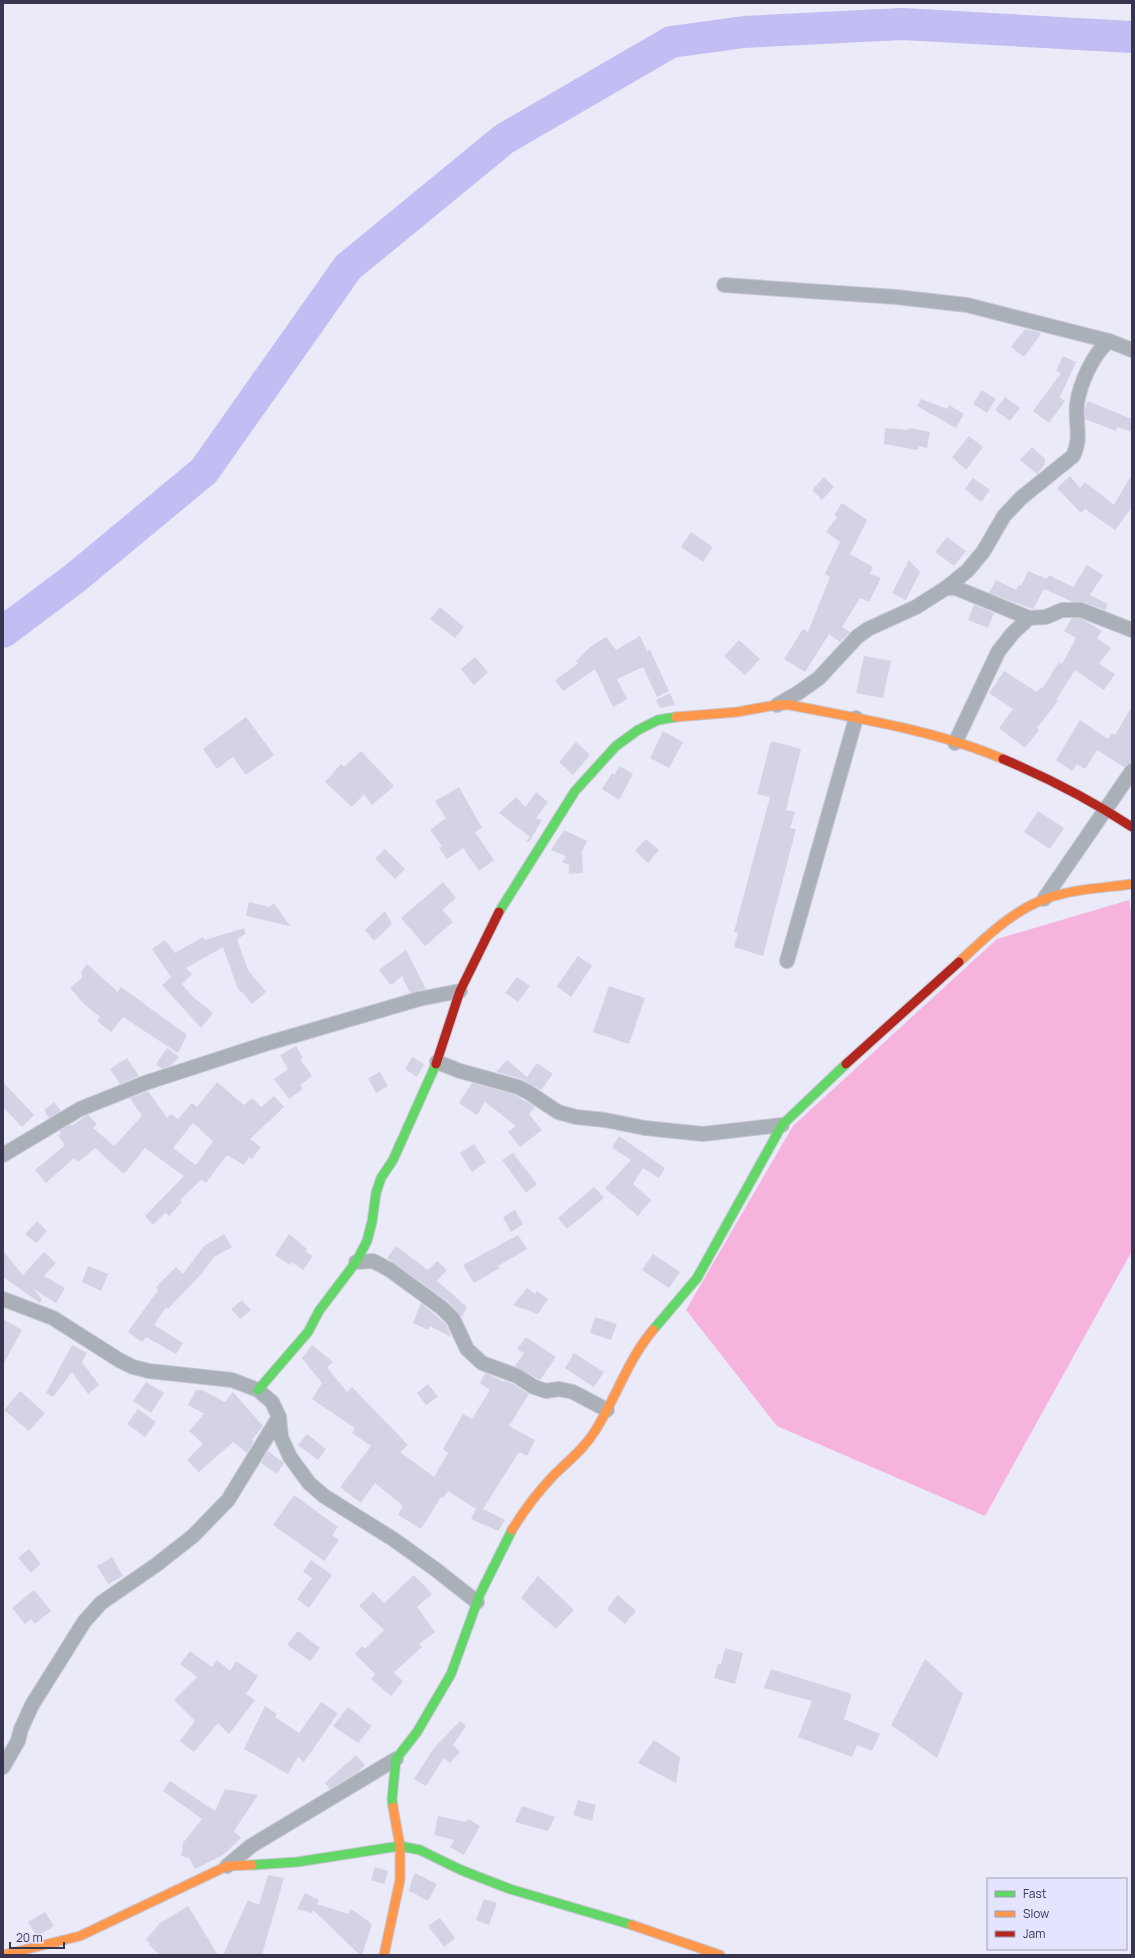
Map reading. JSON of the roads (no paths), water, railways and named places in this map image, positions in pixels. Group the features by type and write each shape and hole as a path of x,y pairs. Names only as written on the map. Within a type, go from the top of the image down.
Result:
{"street":[{"path":"724,285 896,297 967,305 1109,341 1132,350"},
{"path":"776,705 798,693 819,678 857,637 868,628 916,607 946,588 967,571 983,552 1004,516 1021,498 1073,456 1078,447 1078,404 1088,370 1100,348 1109,341"},
{"path":"946,588 956,588 1029,618 1046,617 1062,610 1081,610 1132,630"},
{"path":"955,743 998,652 1012,634 1029,618"},
{"path":"258,1390 308,1332 319,1311 356,1262 367,1241 372,1222 376,1193 381,1178 393,1160 437,1062 460,991 508,894 575,791 616,746 638,730 658,720 680,716 737,712 776,705 790,705 911,730 989,753 1045,777 1106,810 1132,827"},
{"path":"787,961 856,718"},
{"path":"1044,899 1132,771"},
{"path":"3,1955 80,1936 165,1897 227,1866 251,1846 396,1759 417,1732 451,1674 477,1602 503,1546 527,1505 552,1477 583,1447 595,1432 629,1364 641,1344 697,1278 782,1125 797,1109 994,930 1025,908 1044,899 1070,892 1132,884"},
{"path":"3,1155 80,1109 144,1083 265,1044 412,1001 460,991"},
{"path":"437,1062 460,1071 518,1087 558,1112 576,1117 604,1120 645,1128 703,1134 782,1125"},
{"path":"356,1262 373,1261 390,1270 442,1308 453,1319 467,1350 482,1363 517,1376 534,1387 546,1391 559,1389 573,1392 607,1410"},
{"path":"3,1300 53,1318 119,1360 133,1367 149,1371 232,1380 258,1390 272,1402 279,1417 281,1437 290,1457 309,1482 324,1496 393,1539 477,1602"},
{"path":"3,1767 18,1741 21,1729 32,1706 84,1622 101,1603 156,1565 193,1536 228,1500 279,1417"},
{"path":"384,1955 400,1880 400,1846 392,1799 396,1759"},
{"path":"227,1866 297,1862 400,1846 420,1850 460,1870 510,1889 646,1928 720,1955"}],"waterway":[{"path":"3,632 75,578 204,471 348,267 504,139 671,42 744,32 902,24 1132,37"}]}
